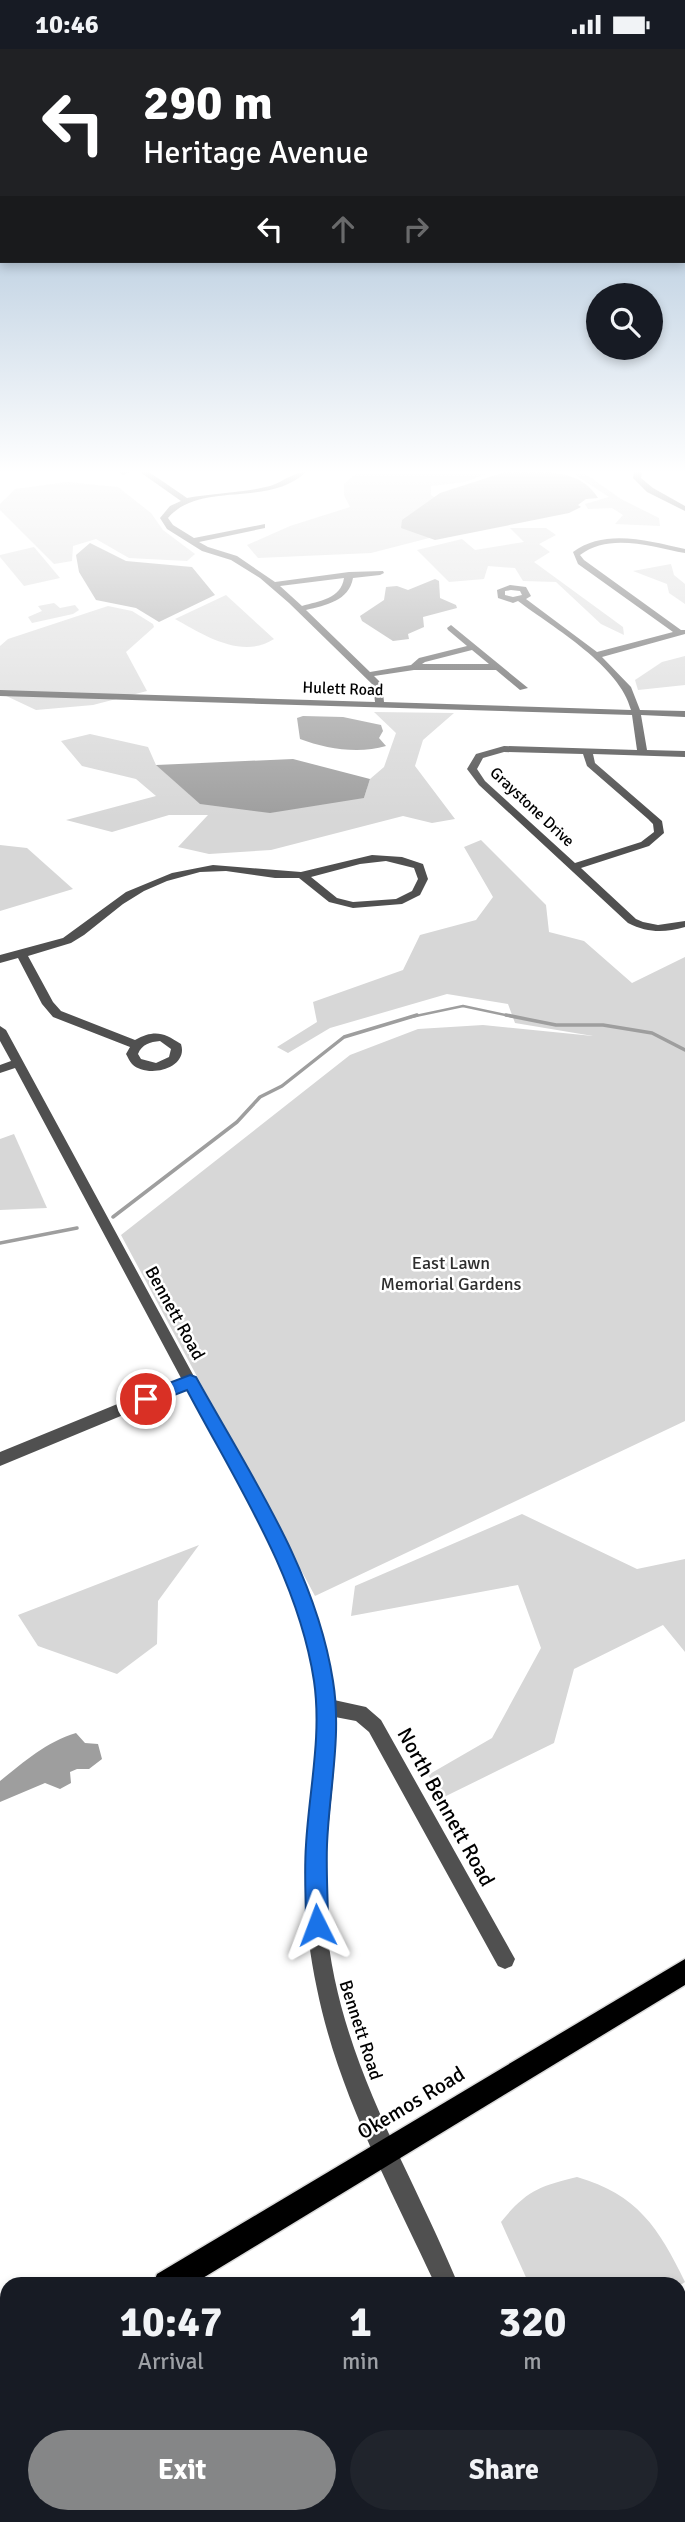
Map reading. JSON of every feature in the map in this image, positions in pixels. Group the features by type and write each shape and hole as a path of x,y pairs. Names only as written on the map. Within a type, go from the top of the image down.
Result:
{"main road":[{"name":"Okemos Road","path":"179,2277 685,1971"}],"street":[{"path":"277,587 377,684 380,706"},
{"path":"300,609 333,600 347,587"},
{"path":"619,587 682,633"},
{"path":"521,599 594,656 626,685 635,713 642,752"},
{"path":"451,628 523,688"},
{"path":"594,656 682,633"},
{"path":"414,667 422,660 473,646"},
{"path":"367,675 414,667 498,667"},
{"name":"Hulett Road","path":"0,693 685,714"},
{"name":"Graystone Drive","path":"685,754 494,750 479,756 472,769 482,783 632,921 646,929 663,930 685,925"},
{"path":"573,867 645,844 659,834 658,823 590,764 587,751"},
{"path":"0,960 76,935 129,894 152,883 199,870 225,867 273,875 302,875 369,858 399,858 419,866 423,879 416,893 398,902 353,905 333,900 302,875"},
{"path":"21,954 48,1004 57,1014 136,1045"},
{"name":"Bennett Road","path":"0,1030 296,1580 317,1641 326,1707 326,1760 315,1879 320,1949 340,2034 386,2151 444,2277"},
{"path":"0,1069 18,1063"},
{"path":"0,1459 190,1381"},
{"name":"North Bennett Road","path":"326,1707 360,1713 375,1726 505,1959"}],"green space":[{"path":"562,587 569,587 623,627 624,635 601,624"},
{"path":"668,587 685,587 685,604 669,593"},
{"path":"226,595 274,639 262,645 236,646 211,638 175,619"},
{"path":"54,603 60,608 75,605 79,610 73,614 32,623 28,617 42,611 38,606"},
{"path":"108,606 132,611 153,624 154,627 126,652 147,691 93,705 36,710 0,693 0,646 8,639"},
{"path":"685,656 685,685 638,690 635,680 662,662"},
{"path":"374,712 454,713 423,740 415,766 455,819 432,823 403,816 271,850 209,854 178,847 208,815 169,815 112,832 66,820 156,796 136,779 82,766 61,741 90,734 148,747 156,765 364,798 370,779 384,767 396,733"},
{"name":"East Lawn Memorial Gardens","path":"481,840 546,905 549,932 584,941 632,983 685,957 685,1421 315,1596 121,1235 350,1055 418,1029 483,1025 593,1036 515,1023 508,1004 447,994 330,1028 288,1053 277,1047 317,1022 313,1002 403,970 420,935 476,920 493,897 464,847"},
{"path":"0,845 27,848 73,889 0,911"},
{"path":"14,1134 47,1208 0,1210 0,1139"},
{"path":"522,1514 637,1569 685,1559 685,1652 663,1625 574,1669 554,1743 444,1797 428,1775 492,1738 541,1648 518,1585 351,1616 355,1586"},
{"path":"199,1545 158,1601 157,1644 117,1674 38,1646 18,1615"},
{"path":"577,2177 598,2184 631,2203 666,2245 682,2277 526,2277 501,2222 526,2197 552,2184"}],"shaded area":[{"path":"88,587 209,587 215,595 159,622 136,608 96,600"},
{"path":"386,587 408,590 439,587 440,598 457,608 423,617 424,627 408,634 409,639 393,641 362,621 360,616 384,600"},
{"path":"343,717 381,725 383,731 379,738 386,746 365,750 343,749 300,739 297,718"},
{"path":"293,759 370,779 364,798 270,813 200,804 156,765"},
{"path":"76,1733 85,1743 98,1744 102,1759 89,1769 70,1772 71,1783 60,1789 45,1783 0,1802 0,1781 45,1747"}],"waterway":[{"path":"411,1017 463,1006 515,1017"},
{"path":"113,1217 237,1122 260,1097 282,1086 344,1037 417,1015"},
{"path":"506,1015 556,1025 603,1025 652,1033 685,1050"},
{"path":"0,1243 77,1228"}],"route":[{"path":"146,1399 190,1381 287,1560 305,1601 320,1659 326,1707 324,1784 316,1846 317,1925"}]}
